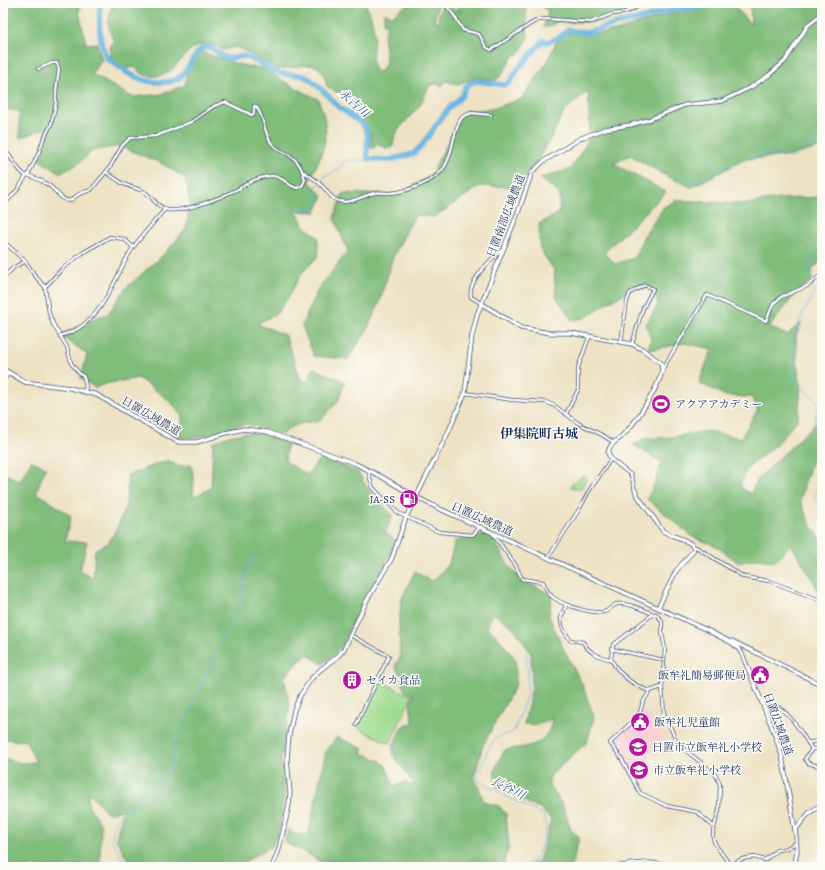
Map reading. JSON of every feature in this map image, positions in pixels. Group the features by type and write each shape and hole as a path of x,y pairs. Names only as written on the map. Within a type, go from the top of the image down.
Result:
{"street":[{"path":"444,3 463,30 479,34 486,47 491,50 538,20 547,19 592,22 612,14 630,10 642,3"},
{"name":"日置南部広域農道","path":"272,867 289,805 290,793 286,759 294,710 307,683 341,652 366,600 392,558 406,517 448,434 465,393 472,336 477,314 519,210 532,172 544,161 581,138 605,129 641,122 685,105 722,102 751,86 785,62 808,25 822,14"},
{"path":"3,206 18,189 27,175 51,125 56,103 59,69 57,63 52,63 38,69"},
{"path":"3,148 8,153 15,165 27,175 42,181 51,187 62,198 71,200 79,194 91,190 106,172 122,146 130,138 147,138 156,136 190,122 214,106 225,102 252,115 254,114 254,106 256,106 261,112 268,139 277,149 294,158 299,164 305,180 302,186 299,188 294,188 282,179 273,176 265,177 249,183 224,196 191,208 176,210 161,207 144,192 123,184 106,172"},
{"path":"303,172 322,186 333,198 340,201 349,201 374,193 390,193 412,188 433,179 446,166 451,154 455,131 462,117 471,113 491,115"},
{"path":"60,336 81,326 93,315 104,301 134,247 165,209"},
{"path":"45,287 64,268 84,252 110,237 124,239 134,247"},
{"path":"3,241 25,261 45,287 49,313 53,324 67,347 72,363 84,377 86,388 84,391"},
{"path":"503,250 490,260 471,287 471,297 521,328 550,333 571,333 632,344 642,349 661,363 662,371"},
{"path":"3,278 14,267 25,261"},
{"path":"822,274 807,286 781,297 773,304 766,321 707,295 662,371 655,388 640,412 623,436 612,442 608,453 611,459 631,475 637,495 663,531 669,535 687,541 694,547 744,577 769,581 822,602"},
{"path":"621,342 627,301 630,293 645,284 653,288 643,308 632,344"},
{"path":"566,414 578,390 578,368 589,337"},
{"name":"日置広域農道","path":"3,370 25,382 84,391 97,395 178,442 197,442 239,430 261,430 348,460 416,497 479,528 725,639 738,648 745,661 782,756 795,830 796,860 794,867"},
{"path":"3,380 8,374"},
{"path":"465,393 512,400 546,402 555,406 578,423 604,436 612,442"},
{"path":"548,558 589,491 611,459"},
{"path":"368,470 372,486 375,490 395,511 406,517 441,533 473,535 479,528"},
{"path":"493,534 516,566 522,579 543,582 548,592 555,599 566,605 585,610 604,612 617,604 629,605 655,614 661,618 663,623 662,633 665,649 662,688 662,705 664,713 678,742 685,750 714,773 718,779 720,790 719,810 713,834 714,841 726,858 729,866 742,859 754,857 764,860 777,850 785,849 796,843"},
{"path":"662,688 650,690 630,681 614,666 610,659 611,649 613,645 655,614 676,571 693,551 694,547"},
{"path":"566,605 561,618 562,627 570,640 583,642 600,658 610,659"},
{"path":"350,635 389,656 356,725"},
{"path":"725,639 822,685"},
{"path":"738,648 742,646"},
{"path":"611,649 664,660"},
{"path":"650,690 643,702 639,715 610,743 620,756 640,793 667,806 697,812 714,827"},
{"path":"761,700 778,706 792,718 812,749"},
{"path":"808,743 822,740"},
{"path":"812,749 822,749"},
{"path":"812,749 805,759 808,763 822,768"},
{"path":"795,830 809,813 822,804"},
{"path":"610,867 624,864 651,863 664,865 666,867"}],"shaded area":[{"name":"日置市立飯牟礼小学校","path":"644,710 661,728 661,750 652,757 652,768 636,780 627,763 612,744"}],"green space":[{"path":"6,3 82,3 79,11 86,44 97,43 102,60 92,74 132,97 162,94 185,85 189,62 201,52 237,64 264,69 318,99 324,115 326,134 320,158 309,181 323,196 316,212 296,211 304,225 318,237 318,256 301,274 289,296 277,313 257,324 285,335 301,380 308,382 313,368 345,382 338,401 320,421 300,424 292,427 283,434 246,424 199,437 178,438 182,419 176,408 171,402 138,378 105,384 95,388 81,378 87,354 61,336 88,320 108,314 125,289 164,254 186,229 190,202 185,178 161,163 119,146 92,151 78,164 61,173 39,160 48,127 20,138 19,111 3,109 3,6"},
{"path":"113,3 365,3 373,25 374,37 372,60 374,69 377,72 382,70 386,60 384,38 387,27 384,24 384,13 388,13 391,17 401,9 412,4 437,4 434,21 438,23 442,5 460,11 454,3 528,3 526,7 526,17 528,38 519,54 514,55 500,77 496,80 476,78 457,84 446,81 442,86 439,84 430,85 420,105 399,129 395,136 393,146 389,149 380,146 379,142 374,148 371,148 371,135 363,122 360,110 345,94 327,87 325,77 322,72 313,65 278,68 236,47 222,50 212,45 199,45 186,54 168,72 161,75 146,75 135,67 124,69 111,58 110,54 113,41 108,23"},
{"path":"542,3 646,3 641,10 631,14 594,22 570,23 558,21 549,27 544,27 548,11 544,8"},
{"path":"696,3 732,3 751,25 750,3 822,3 822,147 789,156 746,159 691,187 668,177 630,155 614,164 666,192 604,253 615,264 634,258 644,236 664,207 677,200 745,204 779,199 822,197 822,260 812,270 812,280 798,291 769,327 787,335 801,323 796,336 797,364 801,386 798,419 778,443 746,470 740,486 750,494 758,479 816,423 818,440 800,500 810,524 822,541 822,601 814,582 791,544 775,561 756,559 739,563 716,546 693,537 647,499 655,483 662,462 633,445 644,439 672,437 707,431 741,438 758,409 751,397 726,396 699,383 712,349 685,343 648,350 651,340 646,324 658,305 655,292 640,284 585,318 572,320 556,296 554,270 540,249 539,224 559,213 560,194 540,178 571,169 590,137 588,91 565,110 550,140 520,187 480,186 434,217 415,215 393,257 379,304 365,334 348,359 314,356 302,326 318,289 348,251 334,218 343,193 396,195 430,176 464,111 492,109 521,99 547,63 556,42 568,33 585,35 616,31 684,9"},
{"path":"245,433 260,434 285,442 287,444 285,461 307,475 321,457 358,472 369,491 393,516 385,533 394,539 392,551 354,619 343,645 323,664 307,654 284,677 290,706 281,759 285,785 280,828 272,846 235,867 132,867 116,839 123,810 108,813 89,792 88,805 101,825 100,860 107,867 3,867 3,758 21,763 36,762 26,741 3,739 3,473 20,481 31,461 46,467 36,492 71,516 65,541 87,542 80,570 93,579 95,550 109,542 118,526 126,504 128,475 168,460 178,466 191,465 194,479 193,497 211,488 213,442 229,436"},
{"path":"584,475 586,479 580,490 571,487 571,485"},
{"path":"491,534 508,565 522,580 552,595 549,616 561,644 582,684 594,717 587,742 550,776 549,785 563,806 571,830 579,837 573,862 569,867 528,867 539,861 551,820 539,807 534,806 497,787 495,782 496,768 505,750 536,744 546,735 550,728 552,719 535,725 524,724 532,688 531,653 513,627 493,613 487,628 497,636 516,660 516,684 483,745 474,777 484,802 499,806 506,814 509,848 504,860 506,867 324,867 324,865 312,856 284,842 288,829 294,834 308,835 326,751 337,737 364,749 362,753 381,761 386,766 394,786 405,782 411,786 414,784 393,755 393,746 401,728 404,725 413,723 410,704 414,695 405,691 395,665 400,658 399,619 402,598 415,571 432,582 449,563 455,541"},
{"path":"381,682 412,696 390,743 365,732 358,727"}],"waterway":[{"name":"永吉川","path":"100,3 100,33 105,54 107,58 130,74 143,80 157,82 178,79 199,51 208,47 214,49 226,58 242,56 247,57 276,72 303,76 311,80 320,87 340,108 364,126 368,138 368,159 389,160 413,154 422,145 447,110 462,96 466,86 478,81 504,85 509,83 519,68 543,41 548,42 560,37 568,30 586,33 662,12 676,9 695,8 706,5 707,3"},
{"path":"674,174 685,180 693,182 751,156 779,152 786,157 794,157 806,146 822,142"},
{"path":"281,215 289,208 314,209 319,196 316,187 325,176 339,170 344,161 369,159"},
{"path":"812,280 810,262 812,257 820,253 822,247"},
{"path":"812,283 814,294 803,312 794,338 795,357 790,371 791,376 819,404 815,420 819,436 816,451 818,455 822,457"},
{"path":"822,465 815,498 822,506"},
{"path":"132,867 124,861 112,840 114,825 118,817 139,797 162,779 172,763 177,735 200,689 212,659 238,610 245,576 254,557"},
{"name":"長谷川","path":"524,867 535,859 543,841 546,825 543,815 482,783 478,780 477,776 494,740 514,731 516,726 527,695 528,670 526,653"}],"place":[{"name":"アクアアカデミー","path":"661,404"},
{"name":"JA-SS","path":"409,499"},
{"name":"飯牟礼簡易郵便局","path":"760,675"},
{"name":"セイカ食品","path":"352,680"},
{"name":"飯牟礼児童館","path":"640,722"},
{"name":"日置市立飯牟礼小学校","path":"638,747"},
{"name":"市立飯牟礼小学校","path":"639,770"}],"district":[{"name":"伊集院町古城","path":"539,433"}]}
